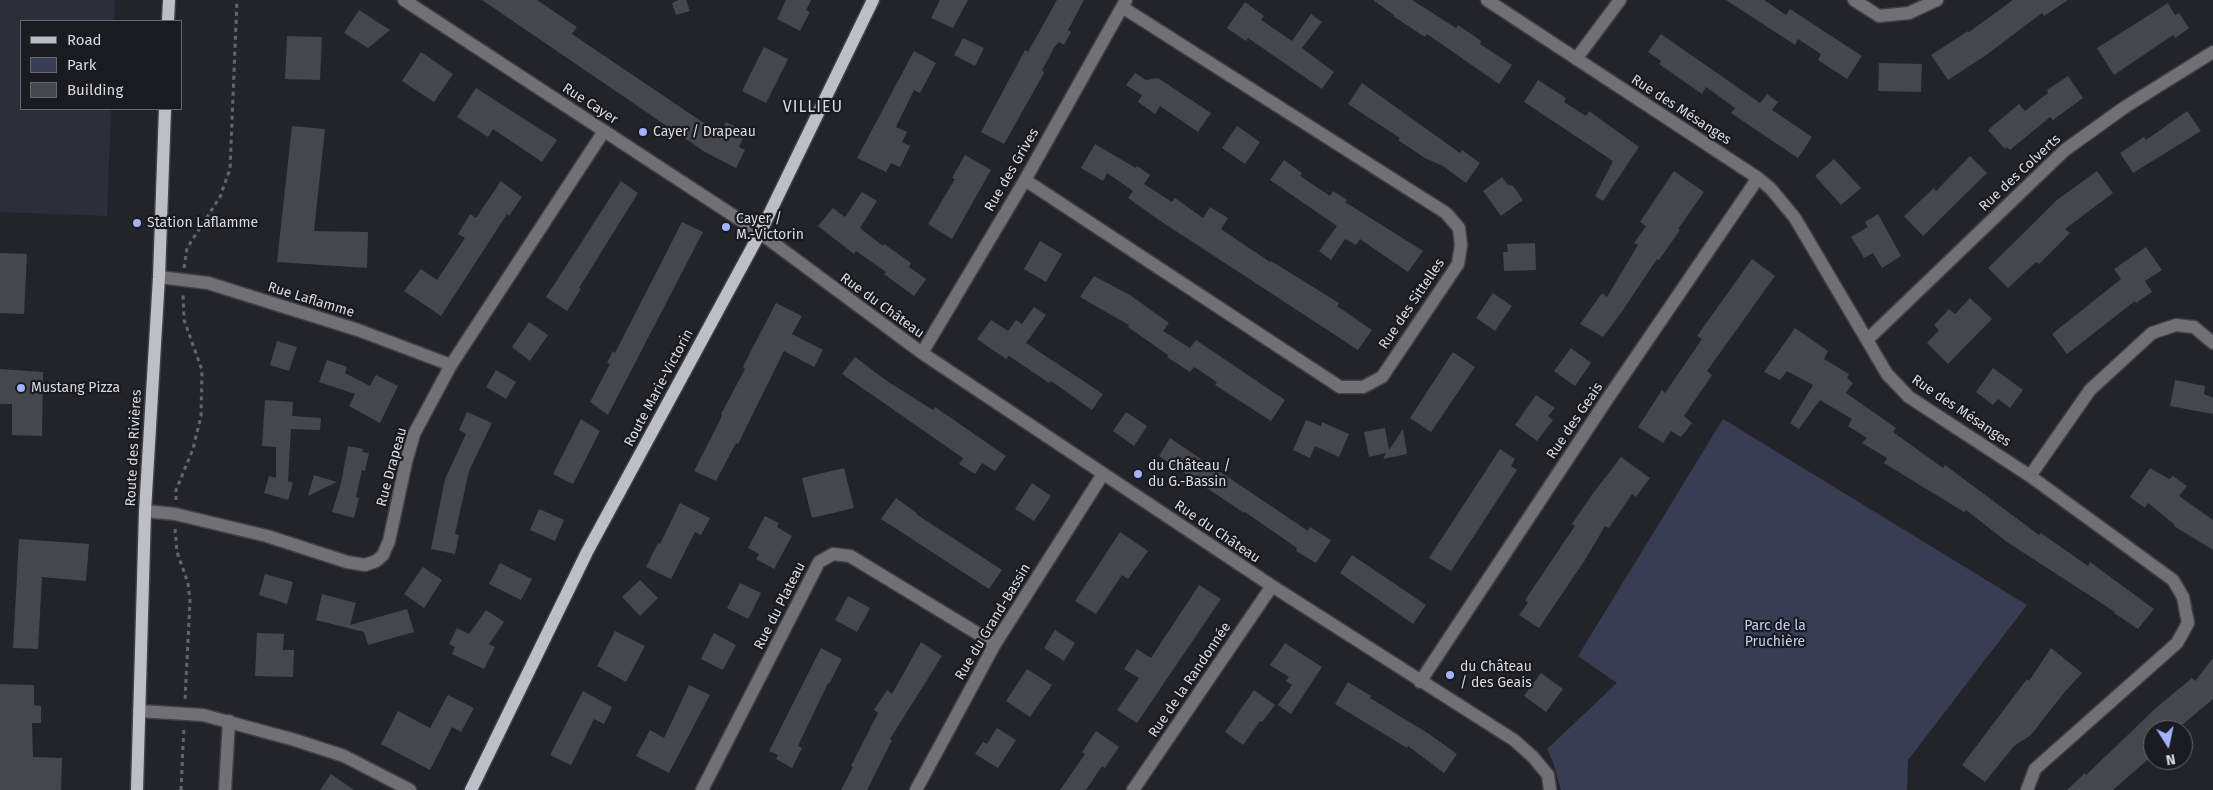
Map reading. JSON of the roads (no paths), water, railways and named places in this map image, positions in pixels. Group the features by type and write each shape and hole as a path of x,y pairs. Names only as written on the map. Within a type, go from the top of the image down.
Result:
{"main road":[{"path":"168,20 169,0"},
{"name":"Route Marie-Victorin","path":"471,790 587,552 760,234 873,0"},
{"name":"Route des Rivières","path":"137,790 146,511 159,278 165,110"}],"street":[{"name":"Rue Cayer","path":"404,0 760,234"},
{"name":"Rue des Mésanges","path":"1487,0 1758,178 1771,189 1795,218 1887,374 1909,397 2030,476 2173,580 2183,597 2188,623 2177,643 2035,769 2027,790"},
{"path":"1576,59 1620,0"},
{"path":"1854,0 1879,16 1909,13 1937,0"},
{"name":"Rue des Sittelles","path":"1025,180 1340,387 1363,387 1382,377 1458,264 1461,246 1459,228 1446,213 1124,3"},
{"name":"Rue des Grives","path":"922,354 1025,180 1124,3"},
{"name":"Rue des Colverts","path":"1867,340 2065,150 2125,107 2213,52"},
{"name":"Rue Drapeau","path":"146,511 175,514 267,536 347,562 365,565 376,561 383,555 389,541 414,434 451,365 604,131"},
{"name":"Rue des Geais","path":"1420,682 1606,401 1758,178"},
{"name":"Rue du Château","path":"760,234 922,354 1272,586 1420,682 1514,740 1533,756 1548,775 1550,790"},
{"name":"Rue Laflamme","path":"159,278 208,283 358,330 451,365"},
{"path":"2030,476 2090,390 2152,333 2176,325 2194,327 2213,343"},
{"name":"Rue du Grand-Bassin","path":"916,790 995,644 1103,474"},
{"name":"Rue du Plateau","path":"702,790 819,562 833,554 850,556 995,644"},
{"name":"Rue de la Randonnée","path":"1133,790 1272,586"},
{"path":"139,711 185,713 229,721 344,756 410,790"},
{"path":"226,790 229,721"}],"place":[{"name":"Cayer / Drapeau","path":"643,132"},
{"name":"Station Laflamme","path":"137,223"},
{"name":"Cayer / M.-Victorin","path":"726,227"},
{"name":"Mustang Pizza","path":"21,388"},
{"name":"du Château / du G.-Bassin","path":"1138,474"},
{"name":"du Château / des Geais","path":"1450,675"}],"district":[{"name":"VILLIEU","path":"813,108"}],"park label":[{"name":"Parc de la Pruchière","path":"1775,634"}]}
